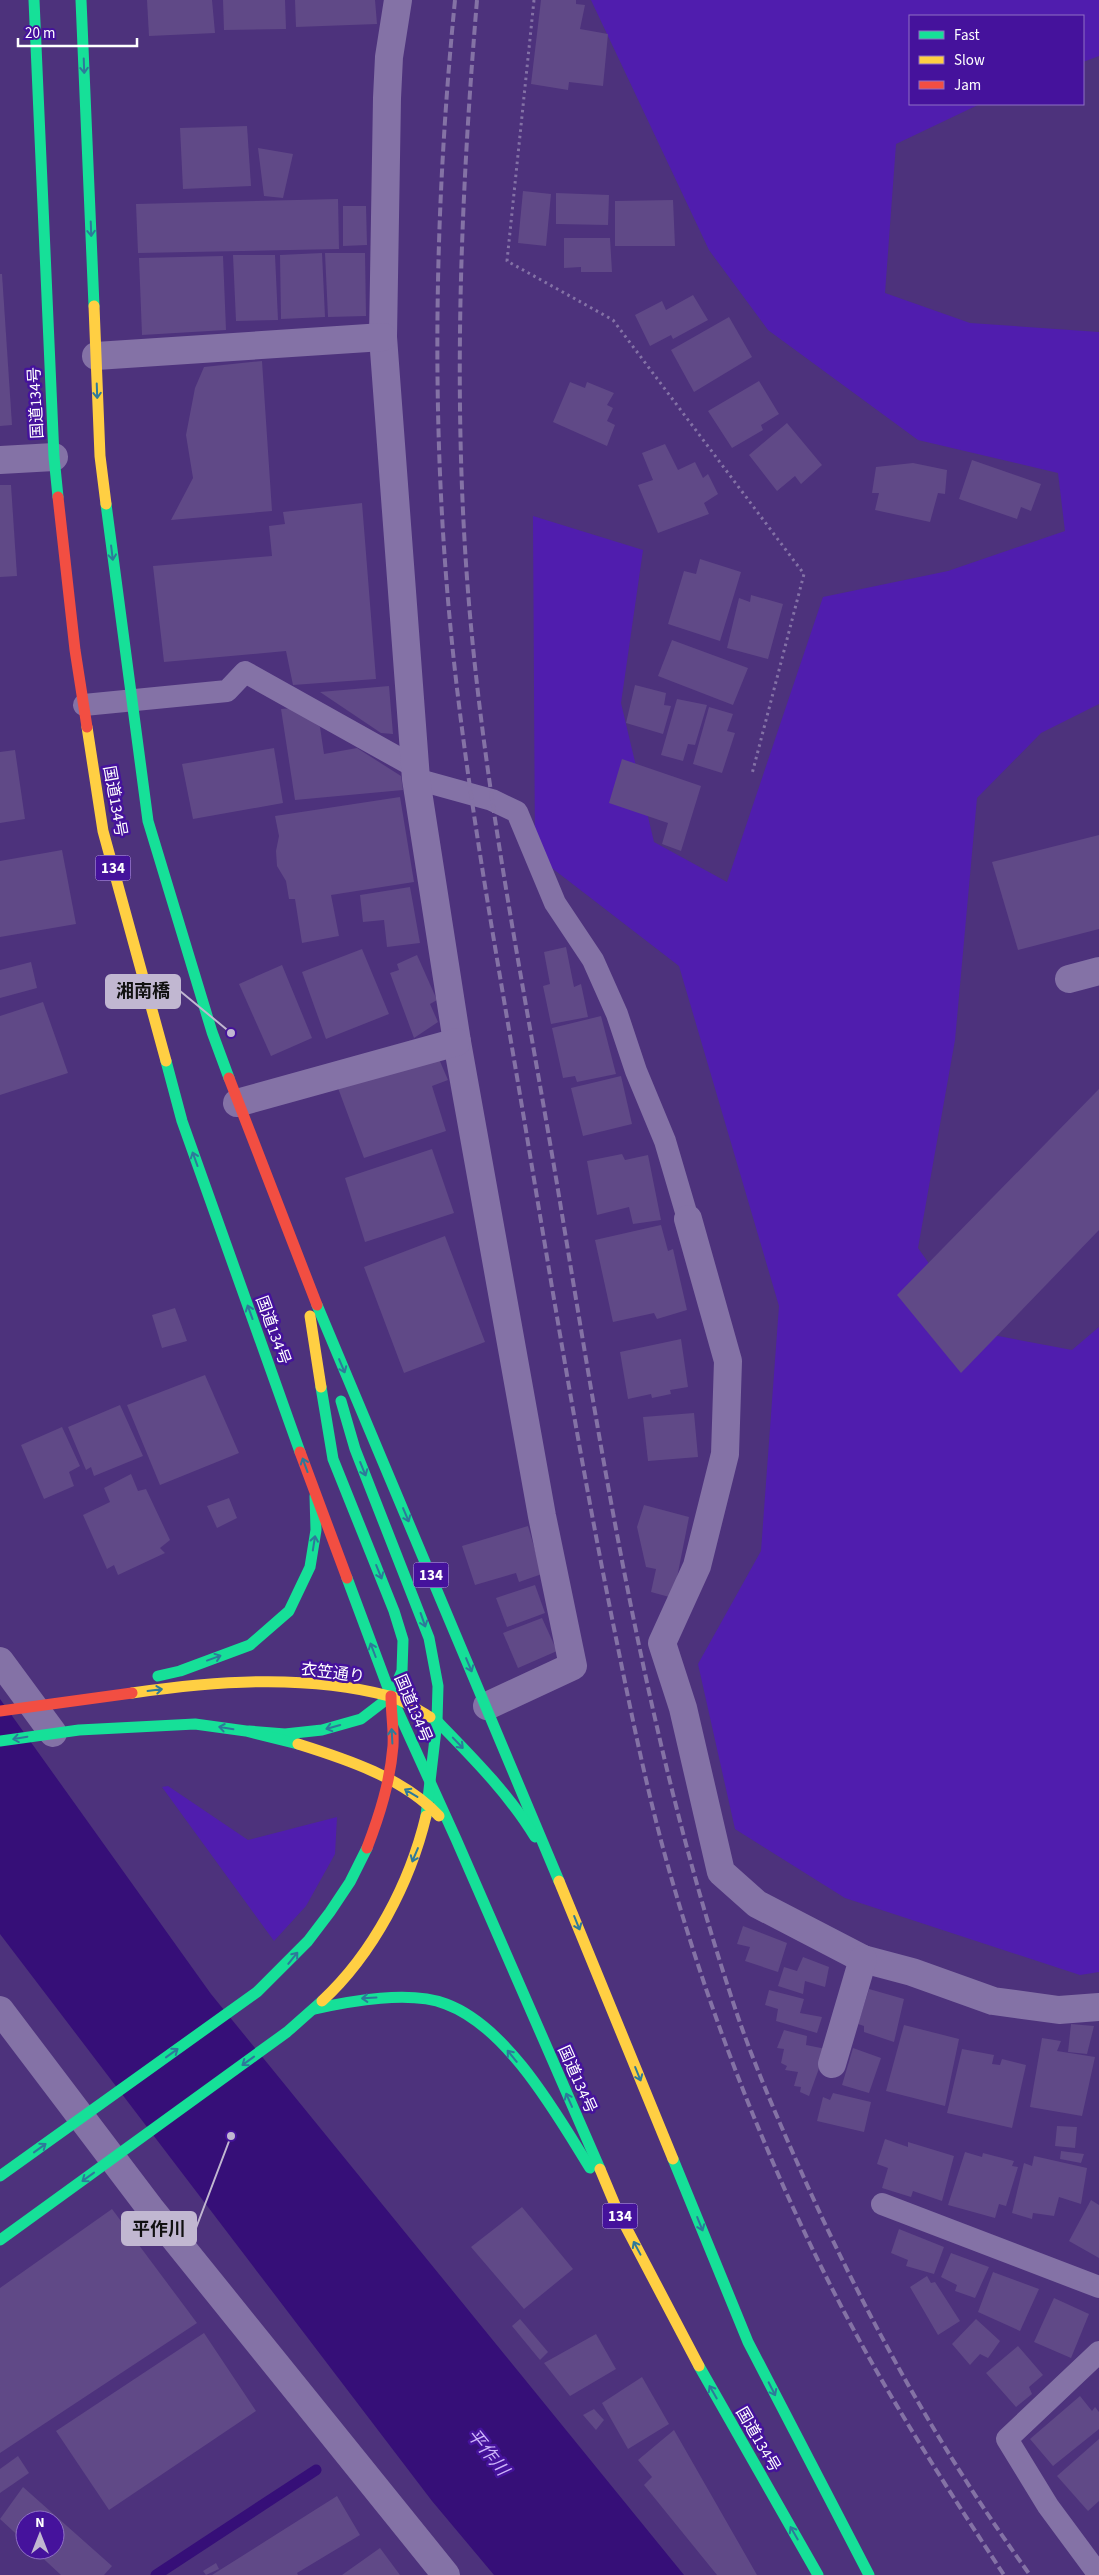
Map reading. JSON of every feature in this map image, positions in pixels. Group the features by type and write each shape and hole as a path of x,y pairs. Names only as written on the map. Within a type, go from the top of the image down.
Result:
{"main road":[{"name":"国道134号","path":"34,0 54,457 75,650 103,831 182,1121 390,1696 456,1840 618,2212 702,2373 818,2575"},
{"name":"国道134号","path":"81,0 100,456 148,821 212,1032 303,1272 487,1706 748,2342 869,2575"},
{"path":"303,1272 333,1375"},
{"path":"0,1741 46,1733 114,1727 206,1725 284,1734 322,1730 362,1719 390,1696 402,1671 403,1640 394,1611 334,1459 303,1272"},
{"path":"0,2240 287,2032 314,2009 339,1985 389,1914 418,1848 429,1803 437,1721 438,1686 429,1638 355,1449 338,1394"},
{"name":"衣笠通り","path":"34,1705 180,1671 250,1645 289,1611 310,1567 316,1530 315,1493"},
{"name":"衣笠通り","path":"0,1711 190,1685 260,1682 321,1684 390,1696 437,1721 486,1772 526,1822 558,1878"},
{"path":"0,2176 257,1992 289,1963 351,1883 374,1833 388,1779 393,1745 390,1696"},
{"path":"248,1731 312,1748 388,1779 429,1803 456,1840"},
{"path":"314,2009 363,1998 404,1998 449,2005 501,2042 508,2050 544,2096 618,2212"}],"street":[{"path":"398,0 389,57 387,98 383,337 416,773 457,1042 542,1516 573,1666 487,1706"},
{"path":"96,356 383,337"},
{"path":"0,460 54,457"},
{"path":"1069,979 1099,970"},
{"path":"237,1102 457,1042"},
{"path":"688,1219 728,1361 725,1454 696,1566 662,1644 683,1708 721,1872 757,1904 863,1960 912,1972 994,2001 1058,2010 1099,2007"},
{"path":"0,1661 34,1705 46,1733"},
{"path":"832,2064 863,1960"},
{"path":"0,2010 150,2208 446,2575"}],"lane":[{"path":"84,704 227,691 245,672 416,773 492,800 517,812 554,903 593,960 618,1014 636,1071 665,1140 688,1219"},
{"path":"882,2204 1099,2287"},
{"path":"1099,2352 1008,2439 1048,2506 1099,2575"}],"path":[{"path":"534,0 507,261 613,320 804,574 752,774"}],"shaded area":[{"path":"591,0 1099,0 1099,56 1084,62 1084,15 909,15 909,105 978,105 896,144 885,293 970,323 1099,332 1099,704 1041,733 977,798 955,1040 918,1248 977,1332 1072,1350 1099,1327 1099,1972 1080,1975 845,1898 735,1829 698,1664 761,1551 779,1306 679,966 535,855 533,516 643,550 621,703 654,842 727,882 823,597 948,571 1065,531 1058,473 918,440 768,330 709,250"},
{"path":"168,1786 248,1840 337,1817 335,1854 306,1906 274,1941 162,1787"}],"water":[{"path":"0,1699 211,1994 684,2575 494,2575 432,2501 0,1934"}],"building":[{"path":"147,0 212,0 215,33 149,36"},
{"path":"223,0 285,0 286,29 224,30"},
{"path":"295,0 375,0 377,24 296,27"},
{"path":"541,0 576,0 576,4 585,5 580,29 608,34 603,86 569,82 568,90 531,84"},
{"path":"247,126 251,186 183,189 180,128"},
{"path":"258,148 293,154 283,198 264,196"},
{"path":"523,191 551,194 546,246 518,243"},
{"path":"556,193 609,195 608,225 556,224"},
{"path":"338,199 339,249 138,253 136,204"},
{"path":"673,200 675,246 615,246 615,201"},
{"path":"343,206 366,206 367,245 343,246"},
{"path":"564,238 610,238 612,272 581,272 581,267 564,268"},
{"path":"322,253 325,317 281,319 280,255"},
{"path":"325,253 365,253 366,316 328,317"},
{"path":"233,255 275,255 278,320 236,321"},
{"path":"223,256 226,330 142,335 139,258"},
{"path":"0,274 2,274 12,425 0,426"},
{"path":"693,295 708,320 673,339 671,335 650,346 635,315 662,301 666,310"},
{"path":"729,317 752,357 694,392 671,350"},
{"path":"262,361 272,511 171,520 193,478 186,435 195,388 204,367"},
{"path":"759,381 779,414 761,425 763,430 732,448 708,411"},
{"path":"570,382 585,388 587,382 614,393 607,405 613,408 607,421 615,425 607,446 553,422"},
{"path":"787,423 822,465 801,484 795,476 777,491 749,455"},
{"path":"665,444 678,470 695,462 703,478 708,474 718,494 704,503 709,514 658,533 638,485 653,480 642,453"},
{"path":"972,460 1041,484 1031,511 1021,507 1017,519 959,499"},
{"path":"913,463 947,470 945,494 938,493 930,522 875,510 879,493 872,493 876,467"},
{"path":"0,485 11,485 17,576 0,577"},
{"path":"362,503 376,679 293,685 286,651 164,662 153,566 272,556 269,526 285,524 283,512"},
{"path":"700,559 741,572 720,641 668,624 684,571 696,574"},
{"path":"751,595 783,604 768,659 727,648 739,598 750,602"},
{"path":"672,640 748,668 733,705 658,676"},
{"path":"635,685 666,693 664,705 671,706 663,734 626,723"},
{"path":"389,686 393,734 381,733 320,692"},
{"path":"677,699 707,705 695,745 688,744 683,761 661,755"},
{"path":"709,707 733,714 727,731 735,733 722,773 693,764"},
{"path":"294,708 320,727 324,754 357,748 401,776 403,790 295,800 281,709"},
{"path":"274,748 283,803 193,819 182,764"},
{"path":"15,750 25,819 0,823 0,752"},
{"path":"622,759 701,786 681,851 662,844 668,823 609,803"},
{"path":"400,797 414,882 331,895 339,936 302,943 295,899 289,899 286,881 277,866 276,851 279,836 275,816"},
{"path":"1099,835 1099,929 1018,950 992,862"},
{"path":"62,850 76,924 0,937 0,861"},
{"path":"410,887 420,943 387,947 384,920 363,922 360,895"},
{"path":"566,947 574,987 581,984 588,1017 551,1024 543,986 550,984 544,952"},
{"path":"362,949 389,1014 326,1039 302,972"},
{"path":"417,955 437,1000 430,1004 438,1022 414,1038 390,973 399,970 397,964"},
{"path":"31,962 37,988 0,998 0,970"},
{"path":"282,965 312,1038 271,1056 239,984"},
{"path":"43,1002 68,1073 0,1095 0,1016"},
{"path":"601,1016 616,1074 577,1082 575,1076 563,1078 552,1028"},
{"path":"439,1059 448,1080 432,1086 446,1131 364,1158 338,1088"},
{"path":"621,1076 632,1124 583,1136 571,1088"},
{"path":"1099,1089 1099,1230 961,1373 897,1295"},
{"path":"432,1149 454,1213 365,1242 345,1178"},
{"path":"622,1154 625,1160 648,1155 661,1220 633,1224 629,1207 597,1215 587,1161"},
{"path":"661,1225 668,1251 673,1249 687,1310 657,1319 654,1313 613,1322 595,1240"},
{"path":"445,1236 485,1342 404,1373 364,1267"},
{"path":"175,1308 187,1341 162,1348 152,1315"},
{"path":"681,1339 688,1387 670,1390 671,1394 652,1398 651,1394 628,1399 620,1352"},
{"path":"205,1375 239,1453 160,1485 127,1405"},
{"path":"120,1405 143,1456 94,1476 91,1467 86,1470 68,1427"},
{"path":"694,1413 698,1457 648,1461 643,1417"},
{"path":"62,1427 80,1466 69,1472 74,1486 44,1499 21,1445"},
{"path":"131,1474 138,1491 146,1489 170,1540 160,1548 165,1553 118,1575 114,1565 107,1569 83,1515 110,1502 104,1488"},
{"path":"229,1498 237,1518 217,1528 207,1506"},
{"path":"644,1505 689,1517 673,1598 651,1592 656,1569 646,1567 637,1527"},
{"path":"528,1526 542,1574 519,1582 516,1573 475,1585 462,1546"},
{"path":"535,1585 545,1613 507,1627 496,1598"},
{"path":"542,1618 557,1651 518,1668 503,1633"},
{"path":"743,1926 787,1943 778,1972 745,1961 750,1947 737,1944"},
{"path":"803,1957 829,1967 825,1987 805,1981 803,1994 778,1986 784,1967 797,1971"},
{"path":"869,1989 904,1999 894,2042 864,2032 864,2026 858,2024"},
{"path":"769,1990 804,1999 800,2013 822,2017 817,2033 776,2021 778,2009 765,2005"},
{"path":"1071,2024 1094,2026 1087,2054 1068,2052"},
{"path":"904,2025 959,2039 945,2106 886,2091"},
{"path":"784,2030 807,2036 806,2045 826,2049 809,2096 800,2092 801,2087 794,2086 798,2072 785,2070 787,2066 781,2063 784,2049 777,2048"},
{"path":"1042,2038 1061,2041 1057,2051 1095,2057 1082,2116 1030,2107"},
{"path":"853,2048 881,2058 869,2093 842,2085"},
{"path":"962,2049 994,2055 992,2064 1000,2065 1002,2059 1026,2065 1012,2128 947,2113"},
{"path":"833,2093 871,2102 864,2132 817,2121 823,2097 830,2100"},
{"path":"1057,2126 1077,2127 1075,2148 1055,2146"},
{"path":"885,2139 908,2147 908,2142 954,2156 942,2201 913,2191 911,2197 882,2188 888,2168 877,2164"},
{"path":"1061,2151 1084,2154 1081,2163 1060,2159"},
{"path":"965,2152 982,2157 983,2153 1014,2161 1012,2166 1018,2167 1006,2206 999,2204 995,2218 948,2205"},
{"path":"1034,2156 1087,2168 1081,2204 1059,2197 1054,2216 1033,2213 1032,2219 1012,2213 1024,2163 1032,2166"},
{"path":"1091,2200 1099,2205 1099,2258 1069,2241"},
{"path":"522,2207 573,2269 524,2309 471,2247"},
{"path":"112,2209 197,2323 0,2453 0,2288"},
{"path":"899,2229 944,2247 934,2274 906,2266 908,2260 891,2253"},
{"path":"951,2253 989,2267 975,2298 955,2291 957,2285 941,2277"},
{"path":"993,2272 1039,2289 1020,2331 978,2312"},
{"path":"927,2276 931,2283 935,2282 960,2321 938,2335 910,2287"},
{"path":"1054,2298 1089,2314 1071,2358 1034,2342"},
{"path":"520,2319 548,2352 540,2360 512,2326"},
{"path":"976,2319 1000,2341 988,2358 980,2354 970,2365 952,2344"},
{"path":"204,2333 256,2411 109,2510 56,2431"},
{"path":"596,2334 616,2369 570,2396 544,2363"},
{"path":"1018,2346 1043,2375 1029,2387 1032,2394 1016,2407 986,2373"},
{"path":"642,2377 669,2424 628,2449 602,2403"},
{"path":"1080,2396 1092,2411 1095,2407 1099,2412 1099,2429 1053,2466 1030,2439"},
{"path":"594,2409 604,2420 596,2430 583,2415"},
{"path":"674,2430 757,2575 717,2575 644,2485 652,2477 638,2460"},
{"path":"1099,2439 1099,2501 1088,2511 1057,2476"},
{"path":"18,2456 29,2473 0,2493 0,2469"},
{"path":"23,2487 49,2510 15,2510 15,2533 0,2519"},
{"path":"337,2496 360,2535 297,2573 298,2575 212,2575"},
{"path":"65,2524 112,2566 104,2575 61,2575 45,2560 65,2560"},
{"path":"380,2548 400,2575 342,2575"},
{"path":"216,2563 219,2569 206,2575 203,2571"}],"waterway":[{"path":"156,2575 316,2470"}],"railway":[{"path":"455,0 442,167 437,335 441,503 455,671 479,851 560,1333 592,1516 635,1732 665,1856 693,1949 736,2073 788,2196 845,2314 876,2370 938,2474 1004,2575"},
{"path":"477,0 463,217 460,361 460,434 463,506 474,655 493,808 505,885 611,1503 653,1710 706,1916 745,2038 787,2139 828,2230 879,2332 966,2481 1030,2575"}],"traffic: fast":[{"path":"34,0 54,457 58,497"},
{"path":"81,0 94,306"},
{"path":"106,504 148,821 212,1032 229,1078"},
{"path":"166,1061 182,1121 300,1452"},
{"path":"317,1305 559,1881"},
{"path":"249,1731 285,1734 322,1730 361,1719 391,1696 402,1671 403,1640 394,1611 333,1459 321,1387"},
{"path":"341,1401 355,1449 429,1638 438,1686 437,1721"},
{"path":"158,1676 180,1671 250,1645 289,1611 310,1567 316,1530 315,1496"},
{"path":"347,1578 391,1696 456,1839 600,2169"},
{"path":"430,1717 437,1721 489,1776 514,1806 535,1837"},
{"path":"426,1816 437,1721"},
{"path":"0,1741 79,1730 195,1724 246,1731 298,1744"},
{"path":"0,2176 257,1992 308,1941 350,1882 367,1848"},
{"path":"314,2009 363,2000 398,1997 432,2000 446,2004 469,2015 490,2032 529,2075 590,2168"},
{"path":"0,2240 287,2032 322,2001"},
{"path":"673,2159 748,2342 869,2575"},
{"path":"699,2366 818,2575"}],"traffic: slow":[{"path":"94,306 100,456 106,504"},
{"path":"87,727 103,831 166,1061"},
{"path":"310,1316 321,1387"},
{"path":"132,1693 196,1685 293,1682 358,1689 394,1697 430,1717"},
{"path":"298,1744 354,1763 392,1780 425,1803 439,1816"},
{"path":"322,2001 358,1962 387,1916 400,1892 410,1867 426,1816"},
{"path":"559,1881 673,2159"},
{"path":"600,2169 618,2212 699,2366"}],"traffic: jam":[{"path":"58,497 75,650 87,727"},
{"path":"229,1078 317,1305"},
{"path":"300,1452 347,1578"},
{"path":"0,1711 132,1693"},
{"path":"367,1848 390,1772 393,1740 391,1696"}],"place":[{"name":"湘南橋","path":"231,1033"},
{"name":"平作川","path":"231,2136"}]}
